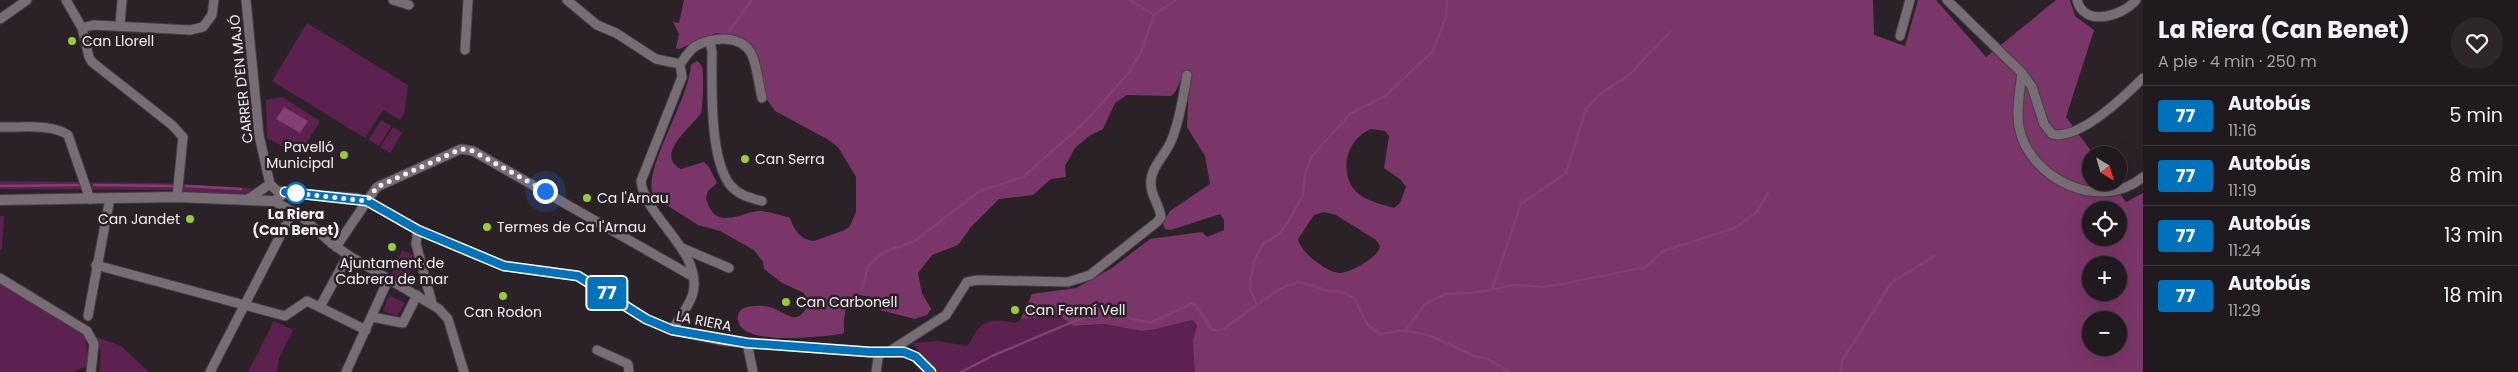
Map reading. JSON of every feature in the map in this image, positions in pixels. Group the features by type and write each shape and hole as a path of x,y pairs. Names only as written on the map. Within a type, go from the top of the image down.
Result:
{"street":[{"path":"0,19 27,0"},
{"path":"66,0 82,28 92,62 172,125 183,137 177,194"},
{"path":"120,26 122,0"},
{"path":"82,28 93,25 190,30 203,27 212,15 214,0"},
{"name":"CARRER D'EN MAJÓ","path":"246,0 259,135 267,186 262,200"},
{"path":"393,0 409,5"},
{"path":"465,50 468,0"},
{"path":"567,0 597,25 616,32 656,59 680,64"},
{"path":"1900,36 1910,0"},
{"path":"1947,0 2022,73 2032,87 2044,124 2052,134 2059,136 2073,133 2093,120 2143,78"},
{"path":"2077,0 2085,13 2108,17 2124,11 2136,0"},
{"path":"680,64 695,47 710,41 723,38 746,47 752,56 762,98"},
{"path":"710,41 712,52 714,134 722,167 731,186 744,196 762,201"},
{"path":"672,330 693,293 692,276 682,248 642,193 641,181 682,77 680,64"},
{"path":"2022,73 2019,98 2019,127 2027,149 2060,182 2079,189 2096,192 2124,189 2143,177"},
{"path":"890,351 946,315 967,282 978,280 1068,282 1090,274 1157,222 1161,217 1161,212 1155,201 1151,179 1171,142 1180,120 1187,75"},
{"path":"0,127 62,130 68,135 90,199"},
{"path":"336,247 377,187 461,149 473,151 692,276"},
{"path":"247,200 267,186 285,192"},
{"path":"274,201 285,192"},
{"name":"LA RIERA","path":"285,192 311,194 365,204 418,230 504,266 578,276 646,319 672,330 747,343 904,352 916,357 931,372"},
{"path":"0,200 90,199 177,194 274,201 302,217 348,255 388,280 432,303 448,319 464,372"},
{"path":"302,217 293,204 293,198 311,194"},
{"path":"88,316 110,198"},
{"path":"210,372 293,211"},
{"path":"418,230 416,244 432,303"},
{"path":"682,248 729,268"},
{"path":"320,307 348,255"},
{"path":"96,265 285,316 307,301 366,330"},
{"path":"0,278 87,331 94,344 91,372"},
{"path":"346,372 388,280"},
{"path":"372,316 403,322 417,295"},
{"path":"747,343 753,372"},
{"path":"597,350 629,368"},
{"path":"876,372 879,352"}],"shaded area":[{"path":"684,0 1873,0 1874,35 1905,46 1918,0 1936,0 1986,57 2056,0 2070,0 2075,16 2094,30 2066,117 2087,146 2082,146 2082,191 2118,191 2125,201 2082,201 2082,246 2127,246 2127,201 2143,193 2143,372 1195,372 1193,341 1197,325 1192,320 1141,331 1104,324 1074,326 1060,316 1021,319 1032,294 1076,288 1112,268 1150,239 1202,232 1207,237 1224,230 1224,220 1220,214 1171,230 1165,229 1163,223 1170,211 1210,184 1205,156 1187,127 1189,79 1186,73 1171,96 1127,95 1115,103 1103,129 1089,136 1075,148 1065,166 1066,177 1051,179 1033,195 999,199 971,227 958,245 932,255 918,273 922,293 931,309 927,315 915,319 880,310 871,297 860,295 854,297 847,305 844,333 802,338 756,335 745,331 739,324 738,316 742,309 753,306 765,306 792,317 799,316 807,307 804,293 782,283 764,269 763,262 754,250 720,231 698,225 660,201 652,192 655,165 689,79 691,65 697,61 703,70 701,113 678,140 671,156 674,163 681,169 704,162 709,167 717,183 708,191 706,198 715,215 721,218 728,218 759,211 779,214 790,218 799,234 805,239 814,241 845,230 850,226 856,212 856,177 838,147 775,111 763,94 754,49 742,38 716,33 679,49 676,48 679,34 673,22 679,23","holes":["1371,129 1385,131 1389,136 1384,168 1401,180 1406,187 1400,203 1394,208 1360,195 1348,178 1347,159 1350,150 1355,141","1324,212 1336,215 1376,240 1380,246 1375,255 1363,264 1340,273 1328,270 1315,261 1304,250 1298,239 1314,215"]},
{"path":"307,23 408,85 404,114 400,120 383,110 365,138 272,81"},
{"path":"282,97 320,121 299,155 267,138 266,100"},
{"path":"284,107 308,121 300,133 276,119"},
{"path":"381,120 391,126 379,146 369,140"},
{"path":"393,127 402,133 390,153 380,147"},
{"path":"0,181 159,183 251,188 250,197 172,190 0,189"},
{"path":"0,216 4,216 2,250 0,250"},
{"path":"402,250 416,256 406,283 391,275"},
{"path":"0,283 84,332 89,360 86,367 72,372 0,372"},
{"path":"389,295 405,303 397,316 383,311"},
{"path":"1060,316 1081,326 1104,324 1141,331 1192,320 1197,324 1193,341 1197,369 1195,372 938,372 912,343 938,341 967,346 979,328 988,322 1015,323 1021,319"},
{"path":"274,321 293,330 279,358 277,372 248,372"},
{"path":"96,337 121,346 149,372 99,372 101,354"}],"waterway":[{"path":"729,31 752,0"},
{"path":"1130,0 1154,15"},
{"path":"862,290 868,266 882,253 915,241 978,192 1023,177 1084,123 1127,75 1141,52 1154,15 1176,0"},
{"path":"1257,304 1251,292 1250,282 1255,259 1263,244 1279,234 1303,195 1305,175 1311,157 1351,113 1385,96 1433,51 1446,17 1447,0"},
{"path":"1492,289 1521,204 1566,173 1586,109 1600,94 1630,74 1670,32"},
{"path":"0,186 79,185"},
{"path":"94,185 172,186"},
{"path":"186,186 241,189"},
{"path":"1406,330 1425,304 1445,294 1474,293 1515,285 1546,287 1646,267 1663,251 1735,228 1757,212 1768,193"},
{"path":"1840,372 1842,361 1891,283 1934,256"},
{"path":"961,372 992,356 1075,321 1109,310 1136,320 1151,322 1194,303 1212,330 1222,330 1281,288 1299,282 1329,291 1341,291 1354,298 1367,324 1379,334 1406,330 1431,336 1474,356 1488,359 1510,372"}],"bus line":[{"name":"77","path":"285,192 357,198 367,201 418,230 471,254 504,266 527,271 578,276 646,319 672,330 724,341 870,352 904,352 916,357 931,372"}],"place":[{"name":"Can Llorell","path":"72,41"},
{"name":"Pavelló Municipal","path":"344,155"},
{"name":"Can Serra","path":"745,159"},
{"name":"La Riera (Can Benet)","path":"296,193"},
{"name":"Ca l'Arnau","path":"587,198"},
{"name":"Can Jandet","path":"190,219"},
{"name":"Termes de Ca l'Arnau","path":"487,227"},
{"name":"Ajuntament de Cabrera de mar","path":"392,247"},
{"name":"Can Rodon","path":"503,296"},
{"name":"Can Carbonell","path":"786,302"},
{"name":"Can Fermí Vell","path":"1015,310"}],"route":[{"path":"296,193 293,193 357,198 367,201 377,187 461,149 473,151 545,191"}]}
